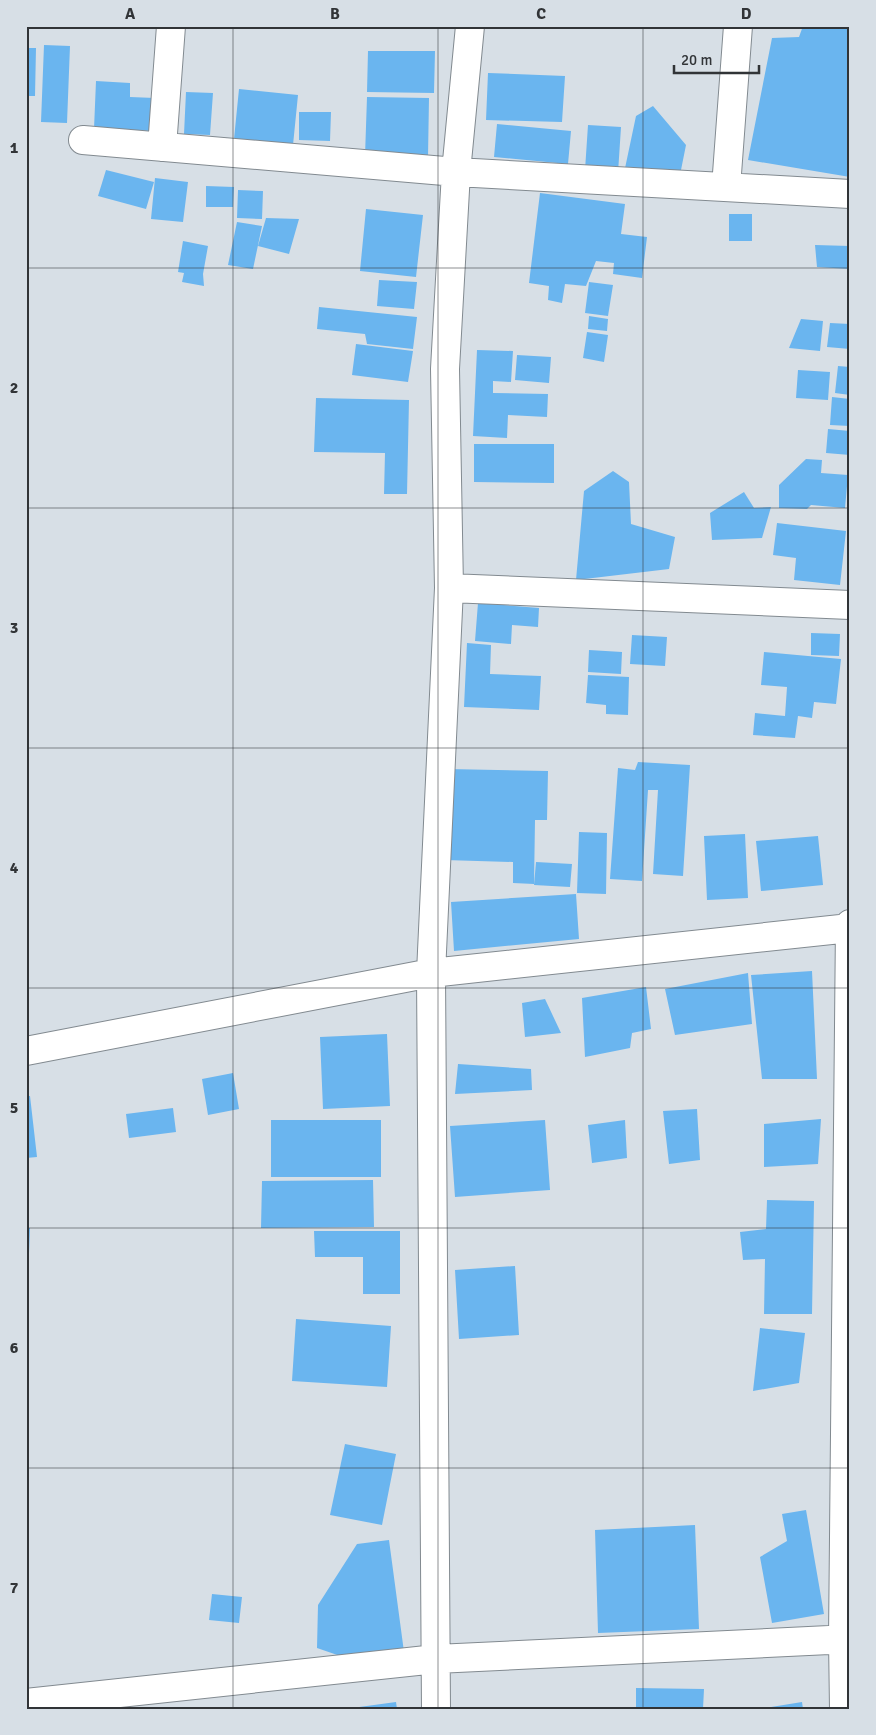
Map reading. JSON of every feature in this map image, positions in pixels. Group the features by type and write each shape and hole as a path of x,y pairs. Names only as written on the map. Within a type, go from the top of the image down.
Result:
{"street":[{"path":"162,147 171,26"},
{"path":"436,1709 431,973 449,588 445,369 456,172 470,26"},
{"path":"726,187 738,26"},
{"path":"83,140 456,172 850,194"},
{"path":"449,588 850,605"},
{"path":"844,1709 850,924"},
{"path":"26,1050 431,973 850,928"},
{"path":"26,1703 436,1659 846,1639"}],"building":[{"path":"803,26 850,26 850,177 748,160 772,38 799,37"},
{"path":"44,45 70,46 67,123 41,122"},
{"path":"26,48 36,48 35,96 26,96"},
{"path":"368,51 435,51 434,93 367,92"},
{"path":"488,73 565,76 562,122 486,120"},
{"path":"96,81 130,83 130,97 155,98 154,131 94,129"},
{"path":"239,89 298,95 293,145 234,139"},
{"path":"186,92 213,93 210,135 184,134"},
{"path":"367,97 429,98 428,157 365,156"},
{"path":"653,106 686,145 679,180 624,173 636,116"},
{"path":"299,112 331,112 330,141 299,140"},
{"path":"497,124 571,131 568,164 494,157"},
{"path":"588,125 621,127 618,173 585,170"},
{"path":"106,170 154,182 146,209 98,196"},
{"path":"155,178 188,182 183,222 151,219"},
{"path":"206,186 234,187 233,207 206,207"},
{"path":"238,190 263,191 262,219 237,218"},
{"path":"540,193 625,204 621,234 647,237 642,278 613,274 614,263 596,261 586,286 565,284 562,303 548,300 549,286 529,283"},
{"path":"366,209 423,215 416,277 360,271"},
{"path":"729,214 752,214 752,241 729,241"},
{"path":"266,218 299,219 289,254 258,246"},
{"path":"237,222 262,226 253,269 228,265"},
{"path":"183,241 208,246 203,274 204,286 182,282 184,273 178,272"},
{"path":"815,245 850,246 850,269 817,267"},
{"path":"379,280 417,282 414,309 377,306"},
{"path":"589,282 613,285 608,316 585,313"},
{"path":"319,307 417,317 413,349 367,344 365,334 317,329"},
{"path":"589,316 608,319 607,331 588,329"},
{"path":"801,319 823,321 820,351 789,348"},
{"path":"830,323 850,324 850,349 827,347"},
{"path":"587,332 608,335 604,362 583,358"},
{"path":"356,344 413,351 408,382 352,375"},
{"path":"477,350 513,351 511,382 493,381 493,393 548,394 547,417 508,415 507,438 473,436"},
{"path":"517,355 551,357 549,383 515,380"},
{"path":"838,366 850,367 850,395 835,393"},
{"path":"798,370 830,372 828,400 796,398"},
{"path":"832,397 850,399 850,426 830,425"},
{"path":"316,398 409,400 407,494 384,494 385,453 314,452"},
{"path":"828,429 850,431 850,455 826,453"},
{"path":"474,444 554,444 554,483 474,482"},
{"path":"806,459 822,460 821,473 848,475 845,508 811,505 807,509 779,508 779,485"},
{"path":"613,471 629,482 631,524 675,537 669,569 576,580 584,491"},
{"path":"744,492 754,508 771,507 762,538 712,540 710,513"},
{"path":"777,523 846,531 840,585 794,580 796,558 773,555"},
{"path":"478,603 539,608 538,627 512,625 511,644 475,641"},
{"path":"811,633 840,634 839,656 811,655"},
{"path":"632,635 667,637 665,666 630,664"},
{"path":"467,643 491,645 490,674 541,676 539,710 464,707"},
{"path":"589,650 622,652 621,674 588,672"},
{"path":"764,652 841,659 836,704 814,702 812,718 798,716 795,738 753,735 755,713 785,716 787,687 761,685"},
{"path":"588,675 629,677 628,715 606,714 606,705 586,703"},
{"path":"638,762 690,765 683,876 653,874 658,790 648,790 642,881 610,879 618,768 635,770"},
{"path":"447,769 548,771 547,820 535,820 534,884 513,883 513,862 445,860"},
{"path":"579,832 607,833 606,894 577,893"},
{"path":"745,834 748,898 707,900 704,836"},
{"path":"818,836 823,885 761,891 756,841"},
{"path":"536,862 572,864 570,887 534,885"},
{"path":"576,894 579,939 454,951 451,902"},
{"path":"812,971 817,1079 762,1079 751,975"},
{"path":"748,973 752,1024 675,1035 665,989"},
{"path":"646,987 651,1029 632,1033 630,1048 585,1057 582,998"},
{"path":"545,999 561,1033 525,1037 522,1003"},
{"path":"387,1034 390,1106 323,1109 320,1037"},
{"path":"458,1064 531,1069 532,1090 455,1094"},
{"path":"233,1073 239,1109 208,1115 202,1079"},
{"path":"26,1096 30,1096 37,1157 26,1158"},
{"path":"173,1108 176,1132 129,1138 126,1114"},
{"path":"697,1109 700,1160 669,1164 663,1111"},
{"path":"821,1119 818,1164 764,1167 764,1124"},
{"path":"271,1120 381,1120 381,1177 271,1177"},
{"path":"545,1120 550,1190 455,1197 450,1126"},
{"path":"625,1120 627,1158 592,1163 588,1125"},
{"path":"373,1180 374,1227 261,1228 262,1181"},
{"path":"767,1200 814,1201 812,1314 764,1314 765,1259 743,1260 740,1232 766,1229"},
{"path":"26,1228 30,1228 28,1279 26,1279"},
{"path":"314,1231 400,1231 400,1294 363,1294 363,1257 315,1257"},
{"path":"515,1266 519,1335 459,1339 455,1270"},
{"path":"296,1319 391,1326 387,1387 292,1381"},
{"path":"760,1328 805,1333 799,1383 753,1391"},
{"path":"345,1444 396,1454 382,1525 330,1515"},
{"path":"806,1510 824,1614 772,1623 760,1557 787,1541 782,1514"},
{"path":"695,1525 699,1629 598,1633 595,1530"},
{"path":"389,1540 404,1652 349,1659 317,1648 318,1605 357,1544"},
{"path":"212,1594 242,1597 239,1623 209,1620"},
{"path":"636,1688 704,1689 703,1709 636,1709"},
{"path":"396,1702 397,1709 352,1709 352,1708"},
{"path":"802,1702 803,1709 765,1709 765,1708"}]}
